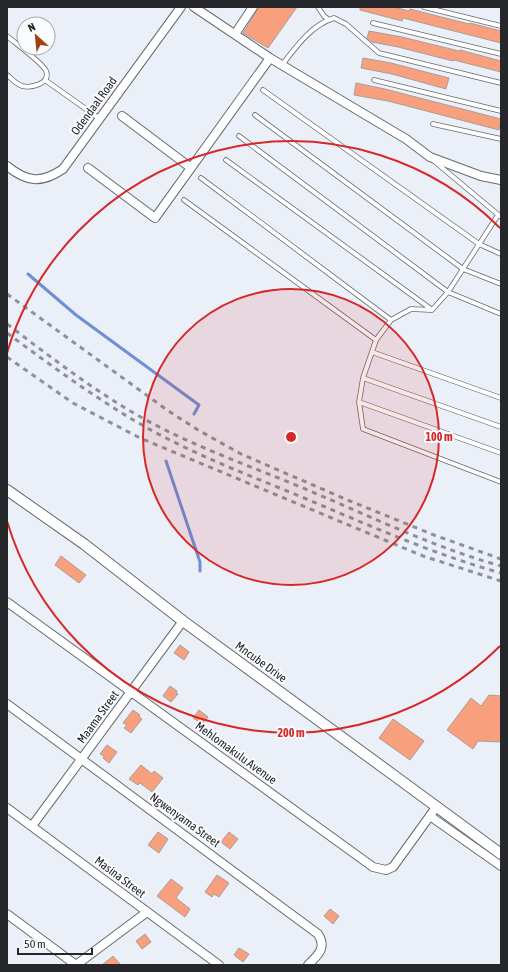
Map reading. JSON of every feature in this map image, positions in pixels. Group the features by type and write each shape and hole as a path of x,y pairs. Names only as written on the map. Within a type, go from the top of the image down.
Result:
{"street":[{"name":"Odendaal Road","path":"7,166 19,175 39,179 56,174 66,165 181,7"},
{"path":"194,7 270,58 406,139 430,158 482,176 501,180"},
{"path":"234,34 253,7"},
{"path":"88,168 156,218 270,58"},
{"path":"122,116 192,168"},
{"name":"Mncube Drive","path":"7,490 84,544 183,622 501,854"},
{"name":"Mehlomakulu Avenue","path":"7,602 373,868 386,870 393,867 437,806"},
{"name":"Maama Street","path":"32,826 183,622"},
{"name":"Ngwenyama Street","path":"7,704 318,934 322,941 322,947 318,955 308,965"},
{"name":"Masina Street","path":"7,808 217,965"},
{"path":"430,816 501,866"},
{"path":"7,914 76,965 147,912"}],"lane":[{"path":"318,7 324,16 329,20"},
{"path":"424,7 501,26"},
{"path":"282,65 300,42 325,21 334,18 346,24 379,53 501,83"},
{"path":"373,23 501,54"},
{"path":"7,36 43,67 47,74 45,80 32,87 18,84 7,75"},
{"path":"45,80 100,118"},
{"path":"374,80 501,111"},
{"path":"263,90 479,244 501,254"},
{"path":"255,115 463,269 501,284"},
{"path":"433,124 501,139"},
{"path":"239,136 448,292 501,314"},
{"path":"430,158 499,216 448,292 432,310"},
{"path":"226,160 432,310"},
{"path":"201,178 391,320"},
{"path":"184,200 376,340"},
{"path":"432,310 411,309 391,320 376,340 363,378 359,402 363,429 501,482"},
{"path":"372,352 501,398"},
{"path":"363,378 501,427"},
{"path":"359,402 501,453"}],"building":[{"path":"259,7 297,7 268,48 243,33"},
{"path":"360,7 394,7 409,11 410,9 469,24 470,23 501,31 501,43 403,18 402,21 360,10"},
{"path":"369,31 460,50 501,61 501,72 372,42 367,38"},
{"path":"363,58 391,63 449,78 446,89 392,74 361,68"},
{"path":"356,83 501,119 499,130 388,101 354,95"},
{"path":"61,556 86,575 79,583 55,565"},
{"path":"180,645 189,652 184,660 174,653"},
{"path":"170,686 177,691 176,693 178,694 171,702 163,696"},
{"path":"489,695 501,696 501,742 478,741 473,749 447,730 471,698 481,706"},
{"path":"133,710 140,715 139,716 142,719 131,733 124,728 127,725 123,723"},
{"path":"199,710 208,717 202,724 193,718"},
{"path":"393,719 424,741 410,760 379,738"},
{"path":"107,745 117,752 109,763 103,758 104,756 100,754"},
{"path":"141,765 152,774 154,771 163,778 152,792 140,783 138,785 129,779"},
{"path":"158,832 168,839 159,853 148,845"},
{"path":"229,832 238,839 230,849 221,842"},
{"path":"217,875 229,883 219,897 214,894 212,897 205,892"},
{"path":"171,879 183,888 176,898 190,909 185,917 157,896"},
{"path":"330,909 339,916 333,924 324,916"},
{"path":"145,934 151,942 142,949 136,941"},
{"path":"239,948 249,954 243,962 234,955"},
{"path":"113,956 121,965 102,965"}],"waterway":[{"path":"28,274 76,315 199,405 194,414"},
{"path":"166,461 200,562 200,571"}],"railway":[{"path":"7,294 167,410 198,430 241,454 434,535 501,559"},
{"path":"7,324 92,387 128,410 168,431 212,451 302,487 411,534 456,552 501,566"},
{"path":"7,333 59,371 130,418 192,451 389,534 433,551 501,573"},
{"path":"7,357 73,403 140,438 423,556 501,581"}]}
